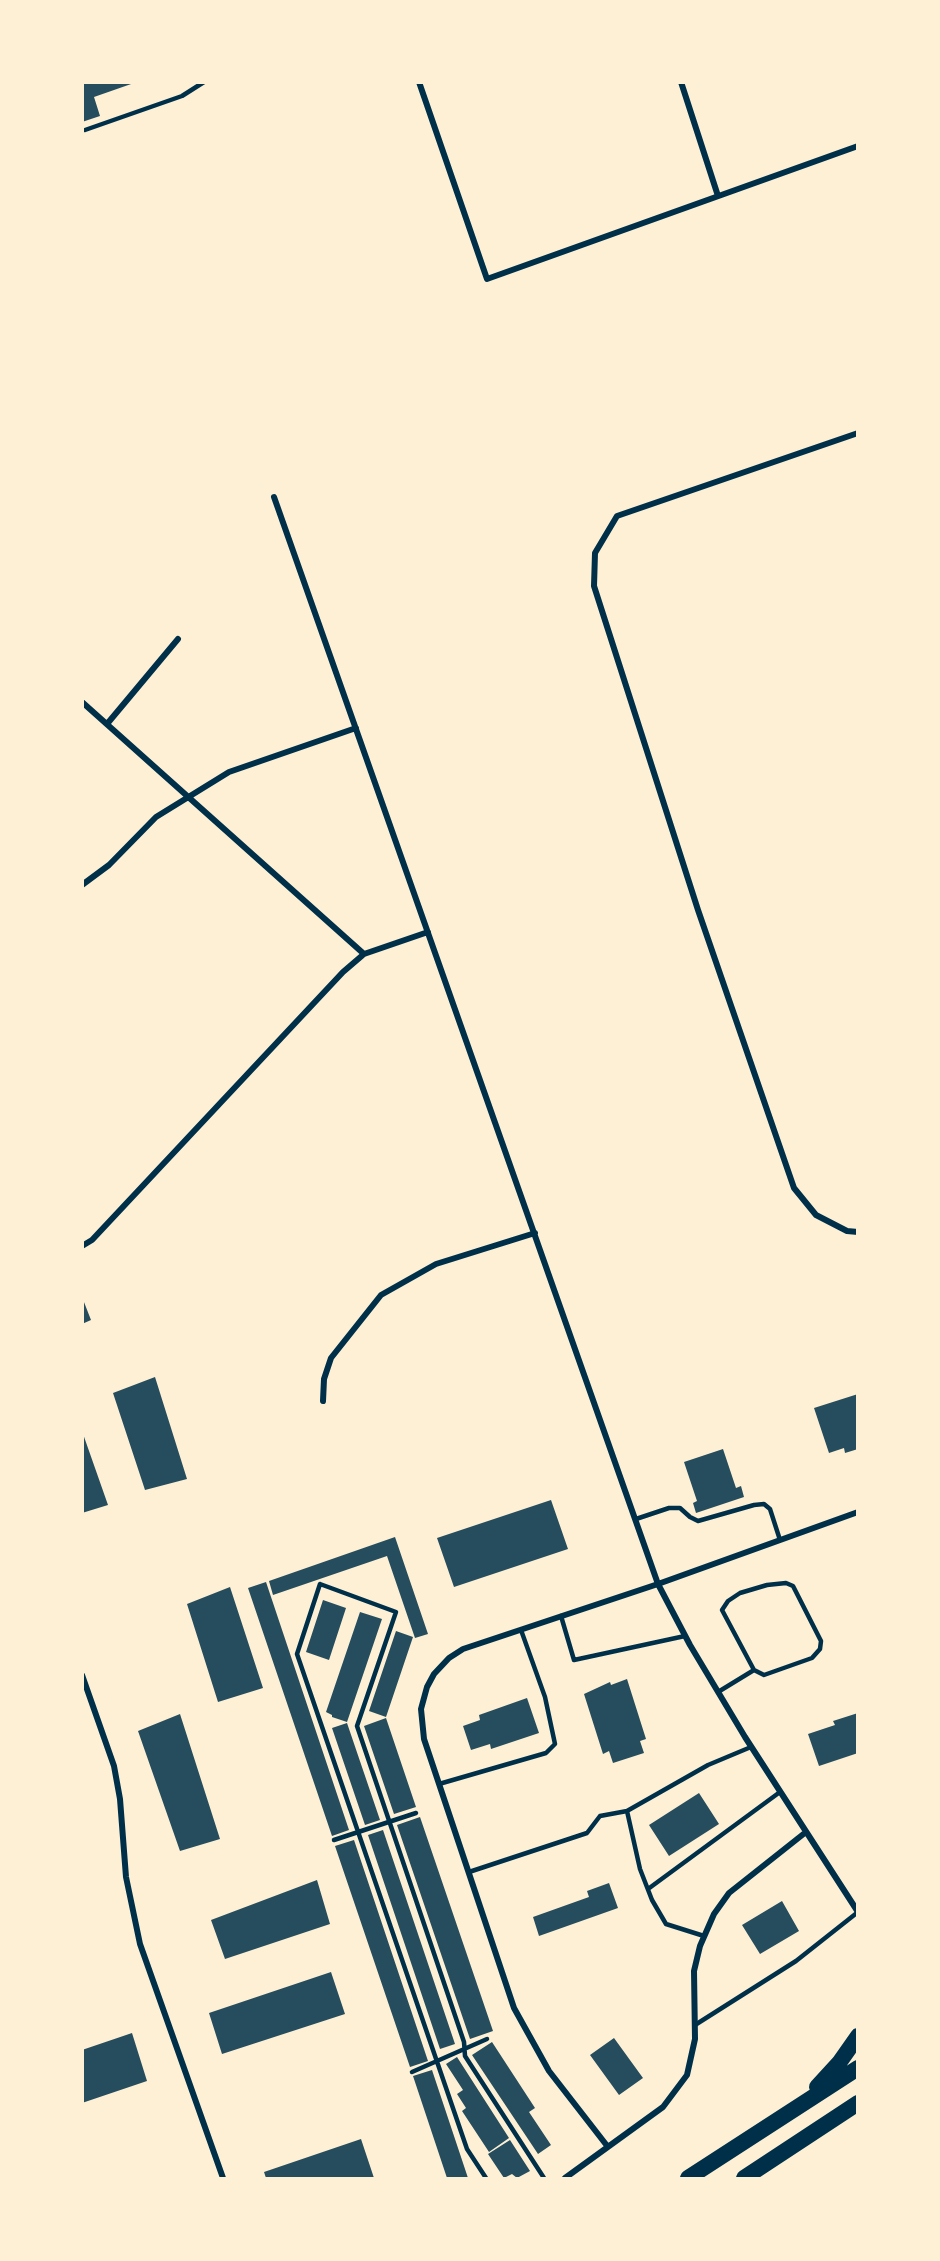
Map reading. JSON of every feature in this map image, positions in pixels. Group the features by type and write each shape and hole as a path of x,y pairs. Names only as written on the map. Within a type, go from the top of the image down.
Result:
{"highway":[{"path":"799,2106 839,2063 858,2036"},
{"path":"688,2178 858,2068"},
{"path":"744,2178 858,2103"},
{"path":"819,2129 858,2112"}],"street":[{"path":"419,82 487,279 858,146"},
{"path":"681,82 718,196"},
{"path":"858,433 616,516 595,552 594,586 698,910 794,1188 816,1215 847,1231 858,1232"},
{"path":"274,497 658,1584 718,1692 858,1912"},
{"path":"107,724 178,639"},
{"path":"82,702 364,954"},
{"path":"82,885 109,865 156,817 187,796 229,772 356,728"},
{"path":"82,1246 92,1240 343,972 364,954 428,932"},
{"path":"322,1401 324,1379 331,1358 381,1295 436,1264 535,1233"},
{"path":"608,2147 549,2071 514,2008 424,1739 421,1709 427,1687 434,1674 449,1658 463,1649 658,1584 858,1512"},
{"path":"82,1675 114,1766 120,1799 126,1877 140,1944 223,2178"},
{"path":"565,2178 663,2107 687,2075 695,2039 694,1971 704,1936 714,1914 729,1893 806,1832"}],"lane":[{"path":"85,130 182,96 204,82"},
{"path":"636,1519 669,1508 680,1508 698,1521 764,1504 770,1509 780,1540"},
{"path":"786,1583 794,1586 821,1641 820,1649 812,1658 764,1676 754,1670 722,1610 728,1601 740,1593 767,1585 786,1583"},
{"path":"486,2178 467,2149 436,2063 297,1653 320,1584 396,1612 357,1726 465,2056 544,2178"},
{"path":"561,1616 574,1660 685,1636"},
{"path":"439,1784 546,1753 555,1744 545,1697 521,1630"},
{"path":"718,1692 754,1670"},
{"path":"469,1872 588,1833 600,1816 627,1811 708,1765 752,1747"},
{"path":"648,1889 780,1792"},
{"path":"627,1811 640,1869 666,1924 704,1936"},
{"path":"334,1840 416,1813"},
{"path":"695,2025 796,1961 858,1912"},
{"path":"412,2072 487,2039"}],"building":[{"path":"82,82 134,83 94,97 100,116 82,122"},
{"path":"82,1297 91,1320 82,1324"},
{"path":"155,1377 187,1479 145,1490 113,1393"},
{"path":"858,1394 858,1449 845,1453 844,1448 829,1453 814,1408"},
{"path":"82,1431 108,1505 82,1513"},
{"path":"723,1449 736,1488 741,1486 744,1497 696,1513 693,1503 697,1501 684,1462"},
{"path":"551,1500 568,1549 454,1587 437,1538"},
{"path":"395,1537 428,1634 415,1638 387,1556 273,1595 269,1581"},
{"path":"266,1582 349,1830 332,1836 248,1588"},
{"path":"230,1587 263,1688 218,1702 187,1604"},
{"path":"323,1600 346,1608 329,1660 306,1652"},
{"path":"360,1612 382,1619 347,1722 332,1717 326,1712"},
{"path":"396,1631 413,1637 386,1717 369,1711"},
{"path":"627,1679 646,1739 640,1741 644,1753 613,1763 609,1751 603,1754 584,1694 610,1682 611,1685"},
{"path":"527,1698 539,1733 491,1749 490,1744 471,1750 463,1726 480,1720 479,1715"},
{"path":"858,1713 858,1753 819,1766 808,1734 835,1725 833,1721"},
{"path":"180,1714 220,1839 180,1851 138,1731"},
{"path":"386,1718 416,1807 394,1814 364,1726"},
{"path":"347,1723 380,1820 365,1825 332,1728"},
{"path":"699,1793 719,1824 669,1856 649,1825"},
{"path":"420,1817 493,2031 470,2039 397,1825"},
{"path":"383,1830 455,2044 440,2049 368,1835"},
{"path":"354,1840 428,2061 410,2067 335,1846"},
{"path":"317,1880 330,1924 225,1959 211,1920"},
{"path":"609,1883 618,1908 539,1936 533,1917 589,1897 587,1891"},
{"path":"782,1901 799,1931 760,1954 742,1925"},
{"path":"331,1972 345,2014 222,2054 209,2013"},
{"path":"132,2033 147,2081 82,2103 82,2050"},
{"path":"614,2038 643,2078 619,2095 590,2055"},
{"path":"492,2042 535,2108 529,2112 551,2145 538,2154 472,2055"},
{"path":"457,2057 509,2138 489,2152 462,2111 466,2108 457,2094 463,2090 446,2064"},
{"path":"432,2070 468,2178 447,2178 413,2076"},
{"path":"361,2139 374,2178 266,2178 264,2172"},
{"path":"510,2140 530,2171 517,2178 512,2174 504,2178 488,2154"}]}
